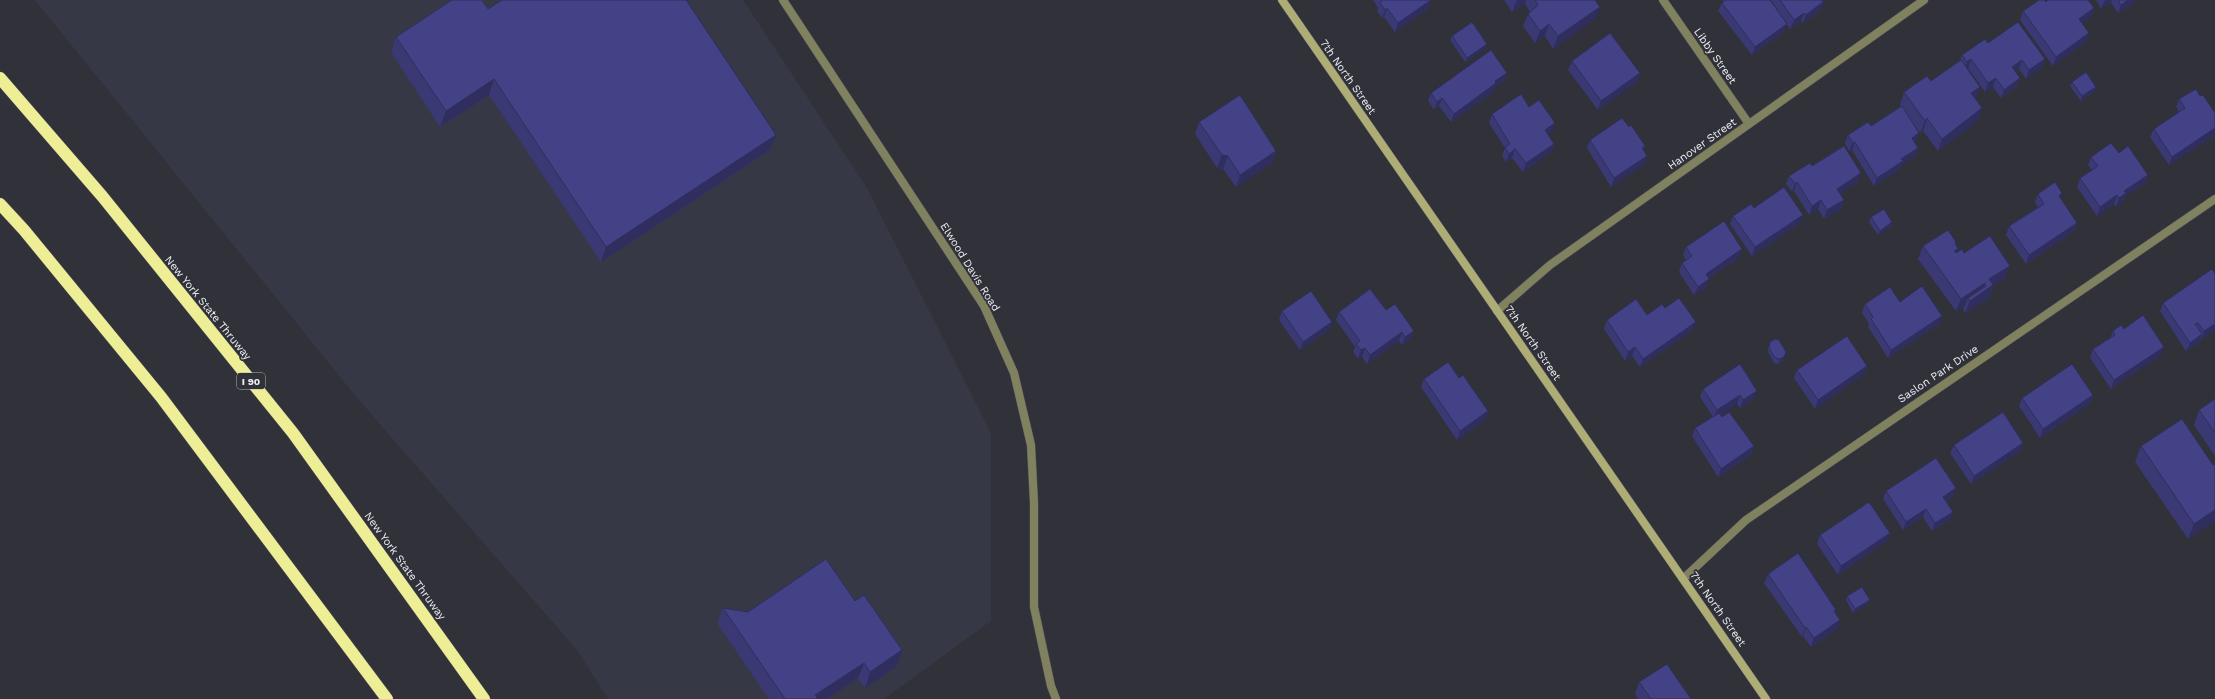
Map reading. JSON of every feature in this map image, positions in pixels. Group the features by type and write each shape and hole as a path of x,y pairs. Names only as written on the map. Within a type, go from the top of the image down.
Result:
{"highway":[{"name":"New York State Thruway","path":"0,78 102,196 293,433 484,699"},
{"path":"0,204 24,230 161,397 387,699"}],"street":[{"name":"Elwood Davis Road","path":"783,0 984,306 1014,373 1031,445 1034,503 1034,607 1051,686 1056,699"},
{"name":"7th North Street","path":"1282,0 1766,699"},
{"name":"Libby Street","path":"1663,0 1749,124"},
{"name":"Hanover Street","path":"1497,311 1550,266 1924,0"},
{"name":"Saslon Park Drive","path":"1683,579 1746,520 2215,199"}],"shaded area":[{"path":"35,0 743,0 867,188 991,433 991,621 884,699 608,699 577,650 358,399"}],"building":[{"path":"452,0 482,0 488,9 502,0 686,0 776,135 606,247 494,79 446,111 396,37"},
{"path":"1382,0 1431,0 1398,23 1387,8 1385,10 1380,3"},
{"path":"1535,0 1595,0 1600,7 1558,36 1549,24 1540,31 1528,14 1538,5"},
{"path":"1726,0 1770,0 1787,24 1755,47 1722,3"},
{"path":"1780,0 1822,0 1823,2 1806,15 1804,13 1794,20"},
{"path":"2039,0 2044,0 2046,2 2048,0 2088,0 2094,8 2079,19 2089,33 2056,57 2023,11"},
{"path":"2118,0 2128,0 2121,5"},
{"path":"1472,22 1487,44 1467,58 1452,36"},
{"path":"2018,22 2045,59 2029,70 2022,60 2012,67 2020,78 2004,90 1996,78 1988,83 1971,59 1967,62 1962,55 1985,39 1988,43"},
{"path":"1610,33 1640,73 1601,101 1572,61"},
{"path":"1491,50 1507,73 1454,114 1442,98 1437,102 1431,93"},
{"path":"1961,60 1980,87 1971,93 1982,108 1942,139 1927,118 1925,121 1904,92 1927,76 1931,81"},
{"path":"2086,72 2096,87 2082,96 2072,82"},
{"path":"2196,89 2200,96 2203,95 2215,113 2215,128 2172,157 2154,129 2185,108 2179,99"},
{"path":"1521,94 1529,107 1539,100 1555,123 1545,130 1554,144 1526,163 1515,149 1509,154 1505,147 1510,144 1492,114"},
{"path":"1240,95 1276,151 1240,175 1228,156 1222,155 1199,122"},
{"path":"1902,106 1919,133 1912,138 1918,148 1901,159 1903,161 1877,178 1855,142 1853,143 1848,135 1868,122 1871,126"},
{"path":"1622,118 1629,127 1631,125 1645,146 1642,148 1647,156 1614,178 1590,140"},
{"path":"2111,143 2119,153 2128,146 2148,175 2124,191 2126,193 2119,198 2117,195 2100,207 2080,178 2098,166 2091,157"},
{"path":"1844,146 1861,173 1837,189 1844,200 1827,210 1821,200 1812,206 1797,182 1795,184 1789,176 1810,163 1812,166"},
{"path":"2055,182 2062,193 2059,196 2077,223 2029,255 2009,226 2044,204 2038,194"},
{"path":"1784,187 1803,215 1755,247 1733,216 1751,204 1754,208"},
{"path":"1884,209 1892,222 1880,231 1871,217"},
{"path":"1724,221 1742,249 1706,274 1709,279 1698,287 1682,263 1692,256 1686,247"},
{"path":"1948,230 1956,242 1955,243 1958,249 1954,251 1956,253 1962,249 1964,253 1990,236 2010,266 1989,279 1993,285 1970,301 1968,298 1986,286 1985,283 1961,299 1923,246"},
{"path":"2212,269 2215,274 2215,324 2204,331 2198,323 2195,324 2202,334 2190,343 2163,303"},
{"path":"1922,286 1942,316 1891,350 1871,319 1873,317 1865,304 1890,287 1900,302"},
{"path":"1370,289 1386,310 1395,304 1414,331 1405,337 1402,332 1370,355 1365,348 1361,350 1356,344 1360,341 1339,312"},
{"path":"1311,291 1332,322 1303,342 1282,311"},
{"path":"1679,298 1696,322 1643,359 1635,347 1628,352 1607,320 1636,299 1647,315 1662,304 1665,308"},
{"path":"2143,315 2164,347 2114,380 2093,349 2115,335 2113,331 2121,325 2124,329"},
{"path":"1847,336 1867,366 1818,400 1797,370"},
{"path":"1775,339 1779,340 1786,352 1784,357 1780,359 1775,358 1769,348 1770,342"},
{"path":"1448,362 1459,378 1463,375 1488,411 1460,431 1424,379"},
{"path":"1740,364 1757,391 1743,400 1740,395 1717,410 1703,389"},
{"path":"2072,364 2093,395 2043,429 2022,398"},
{"path":"2215,399 2215,433 2199,410"},
{"path":"1729,412 1754,446 1721,469 1695,428 1719,413 1722,417"},
{"path":"2003,412 2023,443 1974,476 1954,445"},
{"path":"2182,419 2213,465 2215,464 2215,510 2194,524 2141,446"},
{"path":"1936,458 1956,488 1943,497 1953,512 1935,523 1926,509 1906,522 1886,491"},
{"path":"1869,502 1890,533 1841,566 1820,535"},
{"path":"1798,553 1836,610 1834,611 1840,620 1814,638 1806,627 1805,628 1768,574"},
{"path":"826,559 855,601 864,595 902,650 870,672 864,663 815,695 818,699 785,699 723,608 748,612"},
{"path":"1862,587 1870,600 1855,609 1847,596"},
{"path":"1667,664 1691,699 1651,699 1639,682"}]}
